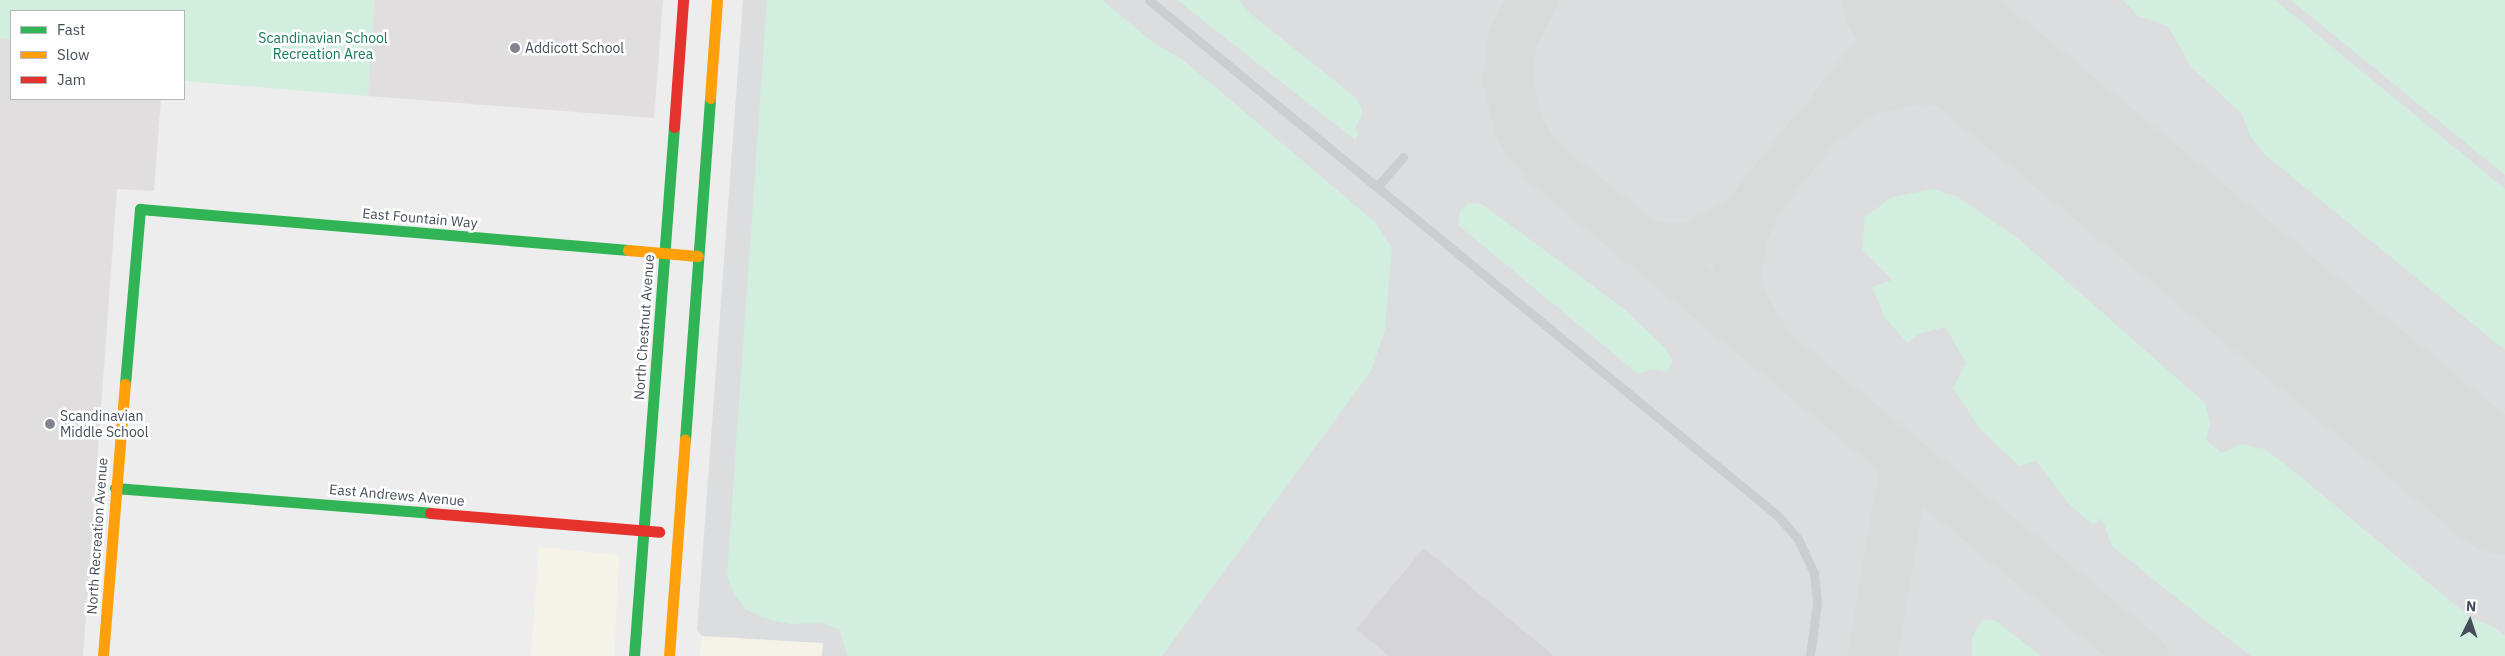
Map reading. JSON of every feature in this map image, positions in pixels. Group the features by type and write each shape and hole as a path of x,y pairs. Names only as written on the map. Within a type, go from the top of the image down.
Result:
{"street":[{"name":"North Chestnut Avenue","path":"634,656 683,0"},
{"path":"669,656 717,0"},
{"name":"East Fountain Way","path":"140,209 698,256"},
{"name":"North Recreation Avenue","path":"103,656 115,488 140,209"},
{"name":"East Andrews Avenue","path":"115,488 677,533"}],"lane":[{"path":"1149,0 1778,516 1798,539 1814,573 1817,603 1810,656"},
{"path":"1377,187 1403,157"}],"shaded area":[{"name":"Addicott School","path":"374,0 663,0 654,118 368,96"},
{"path":"743,0 2505,0 2505,656 822,656 823,643 702,636 697,630"},
{"name":"Scandinavian Middle School","path":"0,38 10,39 10,100 161,100 154,191 117,189 83,656 0,656"},
{"path":"539,547 619,555 614,656 531,656"},
{"path":"702,636 823,643 822,656 700,656"}],"green space":[{"name":"Scandinavian School Recreation Area","path":"0,0 374,0 368,96 185,81 185,10 10,10 10,39 0,38"},
{"path":"767,0 1102,0 1155,44 1182,59 1375,222 1392,248 1385,330 1371,371 1162,656 847,656 840,630 822,623 791,624 770,620 746,610 734,594 727,576"},
{"path":"1177,0 1239,0 1251,14 1355,97 1362,109 1361,118 1355,127 1358,135 1355,140"},
{"path":"2123,0 2275,0 2505,189 2505,350 2264,154 2250,136 2242,114 2191,67 2168,26 2138,16"},
{"path":"2291,0 2505,0 2505,175"},
{"path":"1934,189 1958,197 2019,239 2205,403 2210,423 2206,440 2222,453 2241,444 2264,449 2284,463 2471,618 2494,627 2505,636 2505,656 2251,656 2111,545 2102,518 2093,525 2069,504 2036,461 2019,466 1980,429 1953,388 1966,363 1945,327 1919,334 1907,343 1885,318 1872,287 1892,280 1862,249 1865,217 1892,197"},
{"path":"1469,203 1482,204 1624,309 1666,349 1673,361 1667,372 1652,369 1638,374 1458,225 1460,211"},
{"path":"1982,620 1995,620 2041,656 1972,656 1972,638"}],"building":[{"path":"1424,548 1554,656 1389,656 1356,629"}],"taxiway":[{"path":"1532,0 1512,39 1507,79 1518,124 1529,145 1547,165 2143,656"},
{"path":"1835,104 1920,0"},
{"path":"1764,339 1740,298 1737,274 1742,233 1759,198 1820,122 1868,89 1918,79 1979,86 2040,112"},
{"path":"1638,241 1669,248 1692,245 1734,225 1748,214 1759,199"},
{"path":"1872,656 1905,461"}],"runway":[{"path":"1904,0 2505,494"}],"traffic: fast":[{"path":"685,440 710,98"},
{"path":"634,656 674,127"},
{"path":"125,384 140,209 628,250"},
{"path":"115,488 430,513"}],"traffic: slow":[{"path":"710,98 717,0"},
{"path":"628,250 698,256"},
{"path":"103,656 125,384"},
{"path":"669,656 685,440"}],"traffic: jam":[{"path":"674,127 683,0"},
{"path":"430,513 659,532"}],"place":[{"name":"Addicott School","path":"515,48"},
{"name":"Scandinavian Middle School","path":"50,424"}]}
